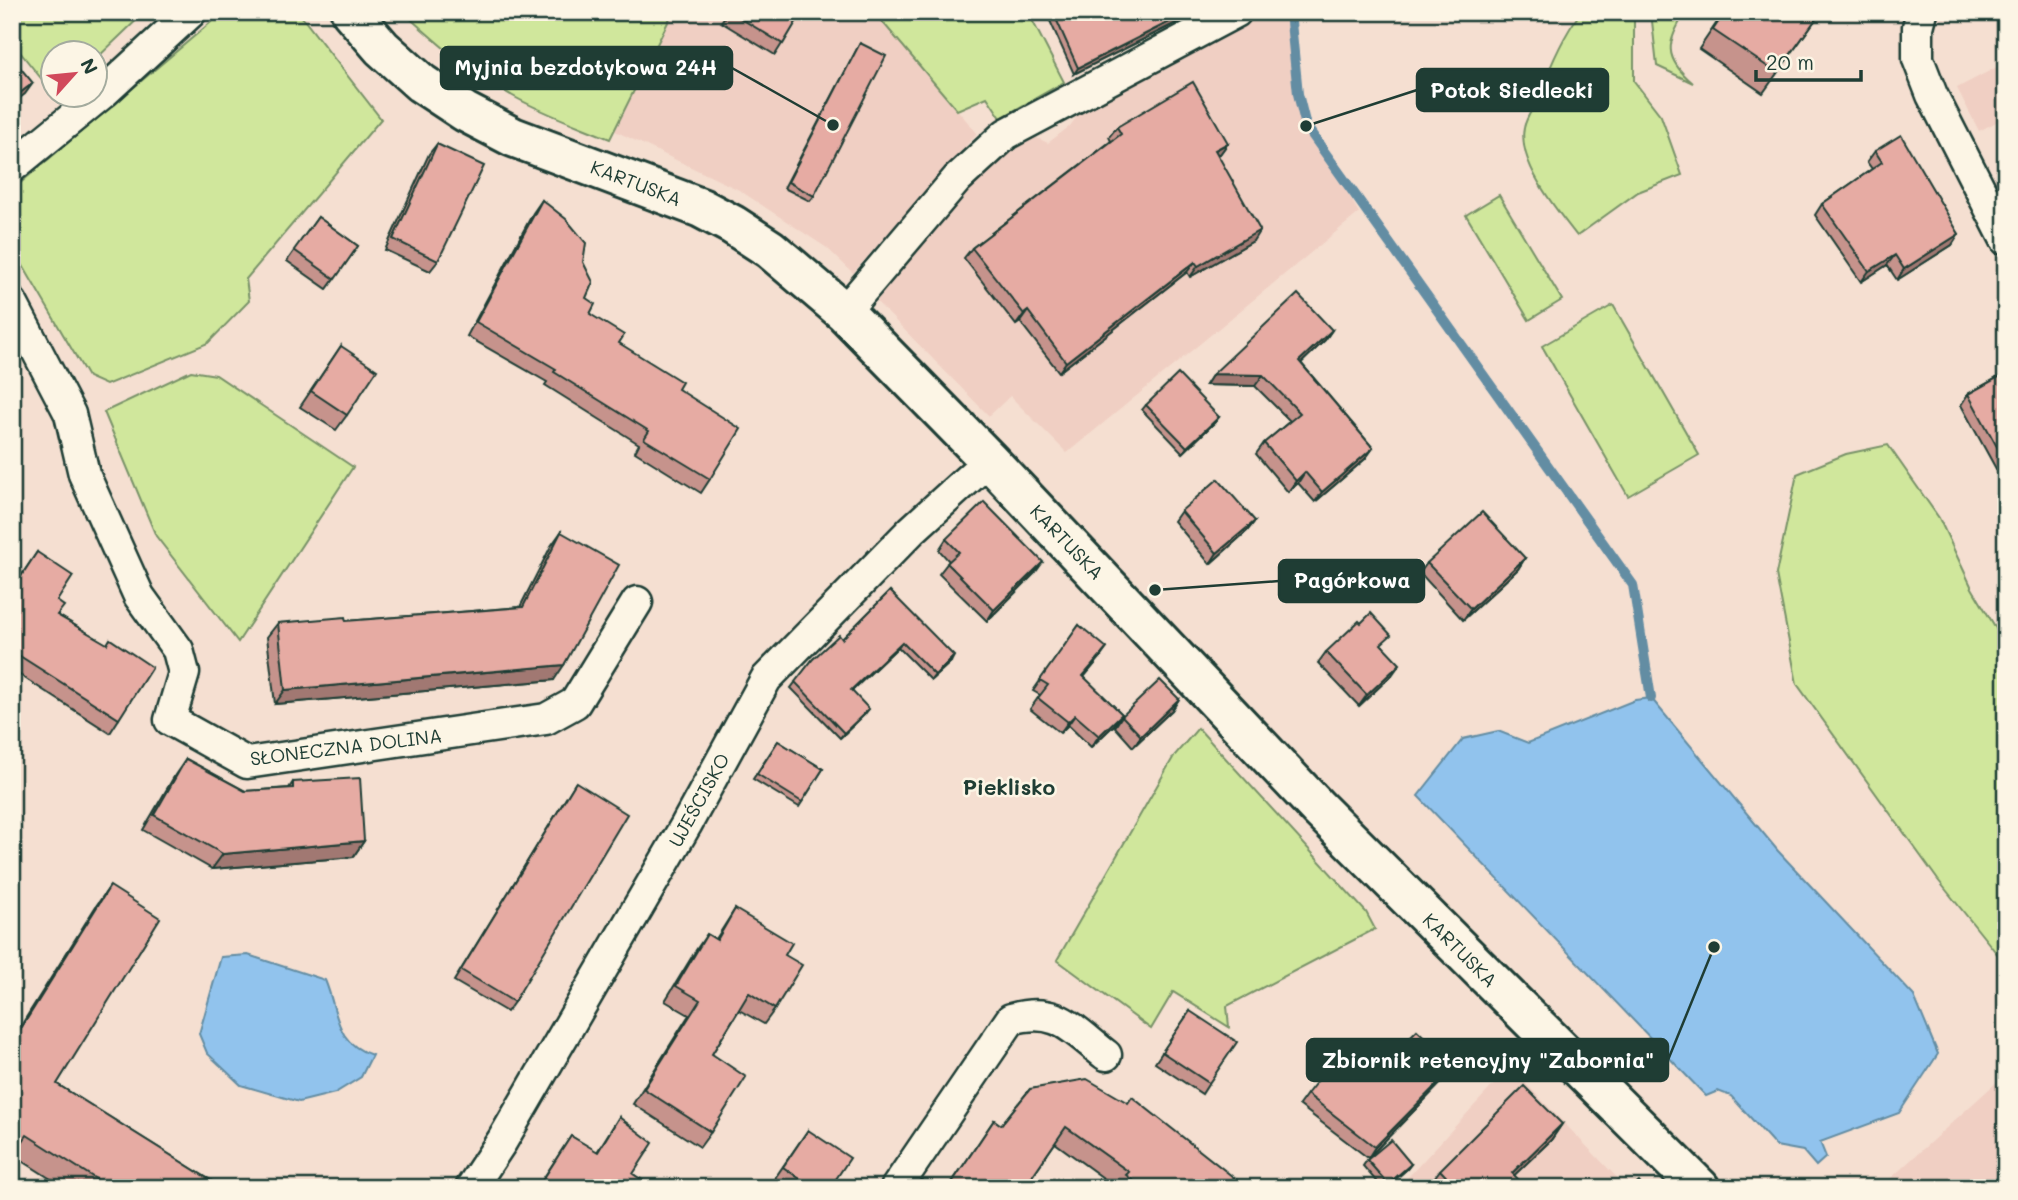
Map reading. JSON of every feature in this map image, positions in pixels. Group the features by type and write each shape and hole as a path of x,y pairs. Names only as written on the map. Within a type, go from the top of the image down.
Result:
{"street":[{"path":"12,167 104,92 191,12"},
{"name":"KARTUSKA","path":"351,12 382,48 411,74 465,112 513,136 712,214 770,249 844,312 989,460 1318,808 1699,1188"},
{"path":"844,312 957,179 1006,134 1236,12"},
{"path":"1922,12 1918,27 1918,59 1932,95 2006,240"},
{"name":"SŁONECZNA DOLINA","path":"12,303 70,414 84,474 139,596 178,650 184,673 170,720 247,763 546,719 575,703 637,602"},
{"name":"UJEŚCISKO","path":"471,1188 502,1141 679,837 766,680 912,530 989,460"},
{"path":"897,1188 1011,1019 1034,1012 1059,1019 1106,1055"}],"shaded area":[{"path":"673,12 874,12 977,133 853,273 827,248 739,190 613,130"},
{"path":"1270,12 1291,12 1293,96 1359,213 1067,453 1010,396 989,416 877,302 886,281 972,179 1028,134 1048,143 1070,126 1090,98"},
{"path":"1997,67 2006,83 2006,117 1979,131 1957,88"},
{"path":"1510,1067 1627,1188 1398,1188"},
{"path":"2006,1074 2006,1188 1880,1188 1998,1081"}],"green space":[{"path":"12,12 145,12 108,48 108,38 38,38 38,74 12,42"},
{"path":"223,12 298,12 381,119 246,279 249,301 208,343 106,385 88,377 12,247 12,190"},
{"path":"403,12 673,12 610,139 535,108 496,86 455,57"},
{"path":"874,12 1028,12 1064,82 1001,118 987,97 957,110"},
{"path":"1581,12 1634,12 1634,81 1661,116 1682,175 1638,192 1577,236 1532,171 1523,141 1527,119 1563,41"},
{"path":"1651,12 1686,12 1674,32 1671,49 1676,66 1693,83 1657,66"},
{"path":"1499,195 1562,300 1529,320 1466,215"},
{"path":"1613,305 1699,455 1628,496 1542,346"},
{"path":"191,371 216,375 353,467 238,642 156,536 104,412"},
{"path":"1888,445 1939,518 1972,588 2006,645 2006,965 1938,880 1797,684 1776,574 1797,474 1846,454"},
{"path":"1198,728 1366,912 1375,929 1227,1006 1229,1027 1173,992 1151,1029 1057,960 1174,756"}],"water":[{"path":"1651,698 1778,851 1914,996 1938,1054 1899,1113 1820,1142 1826,1157 1816,1166 1803,1151 1776,1146 1731,1096 1718,1091 1706,1096 1418,796 1463,739 1498,731 1528,743 1635,700"},
{"path":"248,955 325,980 344,1035 351,1043 372,1055 361,1077 335,1093 299,1102 241,1085 207,1053 199,1034 221,957"}],"building":[{"path":"730,12 802,12 783,44"},
{"path":"1053,12 1189,12 1078,68"},
{"path":"1725,12 1821,12 1777,73 1713,30"},
{"path":"860,43 886,56 814,196 788,182"},
{"path":"12,58 33,83 12,99"},
{"path":"1193,82 1228,143 1215,150 1260,230 1198,266 1195,262 1066,362 1028,311 1024,314 972,248 1121,134 1117,127"},
{"path":"1901,135 1959,234 1904,269 1895,255 1869,271 1822,204 1882,162 1875,151"},
{"path":"437,144 484,166 438,261 393,239"},
{"path":"542,200 566,219 586,243 583,262 593,282 586,298 595,304 590,314 624,335 619,343 682,382 678,389 741,429 710,479 644,439 649,431 554,372 556,369 476,322"},
{"path":"318,217 358,246 335,279 294,250"},
{"path":"1298,294 1332,330 1299,361 1373,448 1322,492 1305,472 1296,481 1264,443 1300,413 1263,375 1213,374"},
{"path":"341,346 377,370 347,415 311,391"},
{"path":"2006,373 2006,463 1968,394"},
{"path":"1178,374 1219,417 1187,447 1146,405"},
{"path":"1218,479 1255,521 1217,553 1181,511"},
{"path":"984,502 1043,562 994,610 947,563 959,552 946,539"},
{"path":"1482,512 1525,558 1471,609 1427,563"},
{"path":"561,532 619,565 564,665 285,690 278,623 345,617 346,621 523,607"},
{"path":"37,552 73,576 57,601 64,606 57,615 107,644 110,639 152,667 119,719 12,651 12,590"},
{"path":"890,591 954,656 935,675 902,642 851,690 869,709 844,733 795,682 813,659 839,635 842,639"},
{"path":"1371,613 1391,635 1381,644 1400,664 1367,695 1326,652"},
{"path":"1079,625 1107,648 1083,676 1122,714 1099,736 1075,715 1068,722 1038,698 1048,685 1040,680"},
{"path":"1160,680 1179,699 1141,736 1122,716"},
{"path":"778,741 823,769 802,802 757,774"},
{"path":"186,759 245,791 293,788 293,782 360,778 364,841 223,854 154,815"},
{"path":"576,782 627,814 514,1002 461,970"},
{"path":"110,886 160,918 57,1084 223,1188 110,1188 27,1135 23,1141 12,1135 12,1043"},
{"path":"735,909 792,943 785,955 802,965 775,1009 749,993 712,1054 746,1077 711,1132 644,1089 700,1000 676,986 707,934 717,940"},
{"path":"1190,1011 1237,1042 1209,1083 1162,1052"},
{"path":"1417,1030 1455,1066 1375,1147 1307,1094 1342,1050 1373,1074"},
{"path":"1087,1079 1128,1103 1132,1097 1247,1188 1143,1188 1126,1175 1129,1172 1066,1127 1024,1188 949,1187 994,1120 1001,1125 1030,1089"},
{"path":"1524,1086 1562,1124 1512,1173 1518,1179 1509,1188 1457,1188 1440,1170"},
{"path":"619,1117 653,1143 633,1174 654,1188 559,1188 544,1178 571,1136 598,1152"},
{"path":"808,1130 850,1158 830,1188 813,1188 783,1167"},
{"path":"1391,1140 1411,1164 1388,1184 1367,1160"},
{"path":"1639,1182 1643,1188 1631,1188"}],"waterway":[{"path":"1290,12 1298,94 1306,126 1633,585 1651,698"}],"place":[{"name":"Myjnia bezdotykowa 24H","path":"833,125"},
{"name":"Potok Siedlecki","path":"1306,126"},
{"name":"Pagórkowa","path":"1155,590"},
{"name":"Zbiornik retencyjny \"Zabornia\"","path":"1714,947"}],"district":[{"name":"Pieklisko","path":"1009,788"}]}
